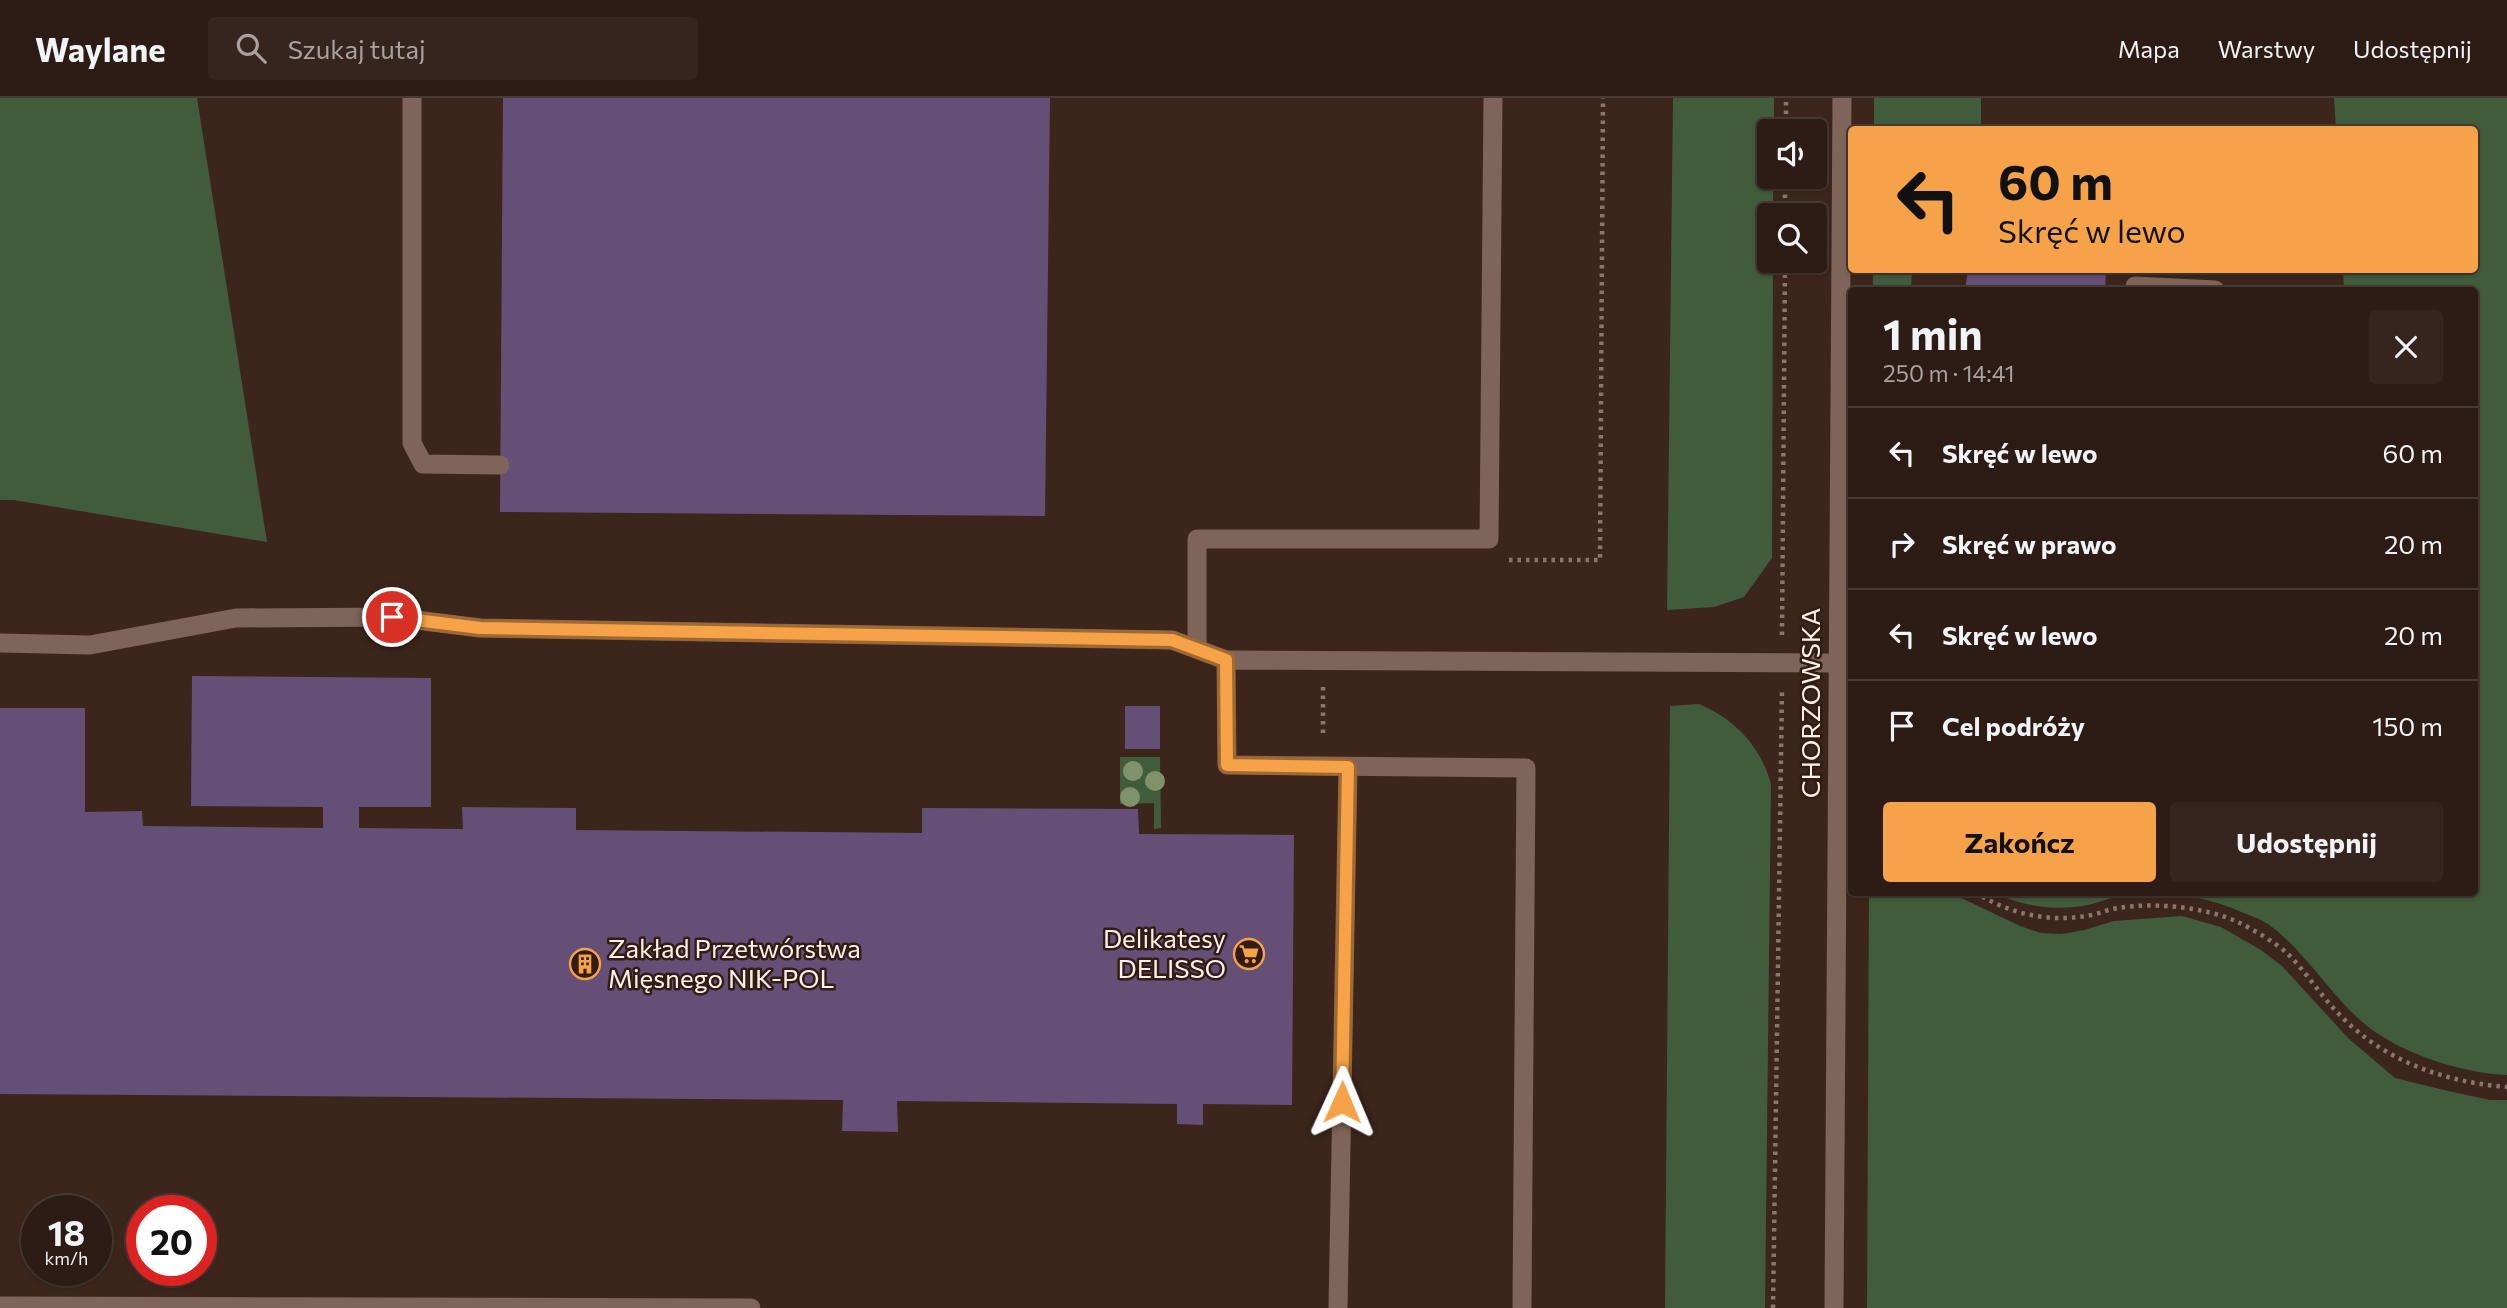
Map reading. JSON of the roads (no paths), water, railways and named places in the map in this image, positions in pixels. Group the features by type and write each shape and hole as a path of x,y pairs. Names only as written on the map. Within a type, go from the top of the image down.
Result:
{"street":[{"path":"412,98 412,443 423,464 500,465"},
{"path":"1197,648 1197,539 1489,539 1493,98"},
{"name":"CHORZOWSKA","path":"1834,1308 1838,663 1845,495 1842,98"},
{"path":"2135,286 2155,287"},
{"path":"0,643 90,645 236,618 392,617 480,628 1172,640 1226,660 1838,663"},
{"path":"1226,660 1227,765 1526,768 1522,1308"},
{"path":"1338,1308 1348,767"},
{"path":"0,1306 751,1308"}],"place":[{"name":"Delikatesy DELISSO","path":"1249,954"},
{"name":"Zakład Przetwórstwa Mięsnego NIK-POL","path":"585,964"}]}
